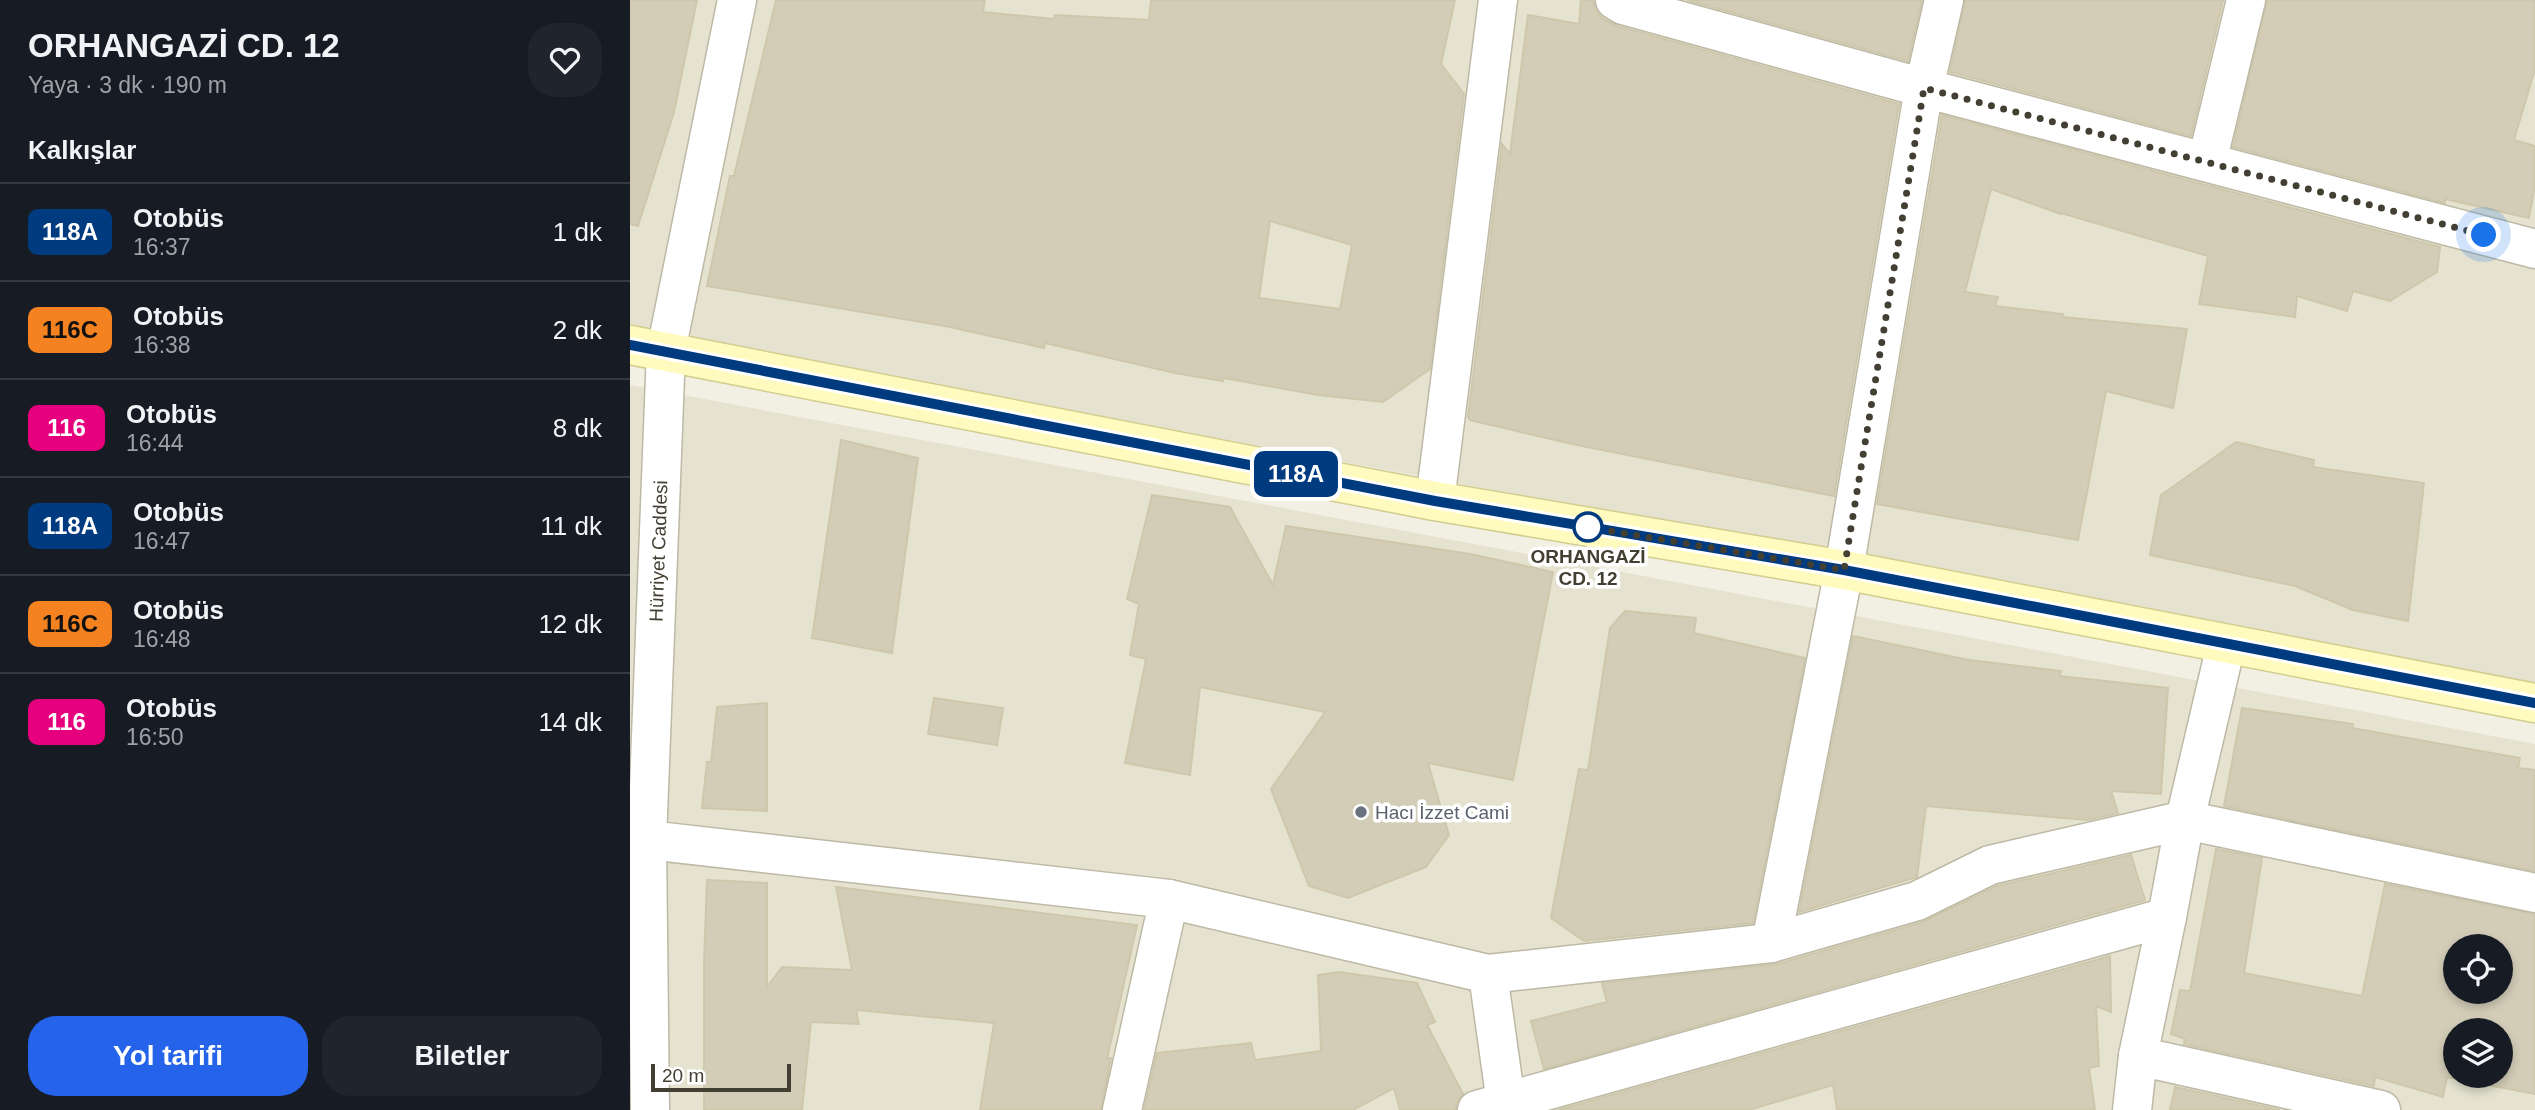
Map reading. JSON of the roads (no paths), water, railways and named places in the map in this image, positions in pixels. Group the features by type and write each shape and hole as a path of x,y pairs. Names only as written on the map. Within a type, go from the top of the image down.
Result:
{"street":[{"name":"Hürriyet Caddesi","path":"650,1110 638,839 648,348 737,0"},
{"path":"1435,501 1498,0"},
{"path":"1615,0 1623,5 1924,88 2535,249"},
{"path":"1771,943 1844,570 1924,88 1944,0"},
{"path":"2207,162 2246,0"},
{"path":"648,348 1435,501 1844,570 2226,645 2534,698"},
{"path":"2132,1110 2138,1056 2185,820 2226,645"},
{"path":"638,839 1170,899 1488,974 1771,943 1917,901 1990,865 2185,820 2535,893"},
{"path":"1122,1110 1170,899"},
{"path":"1488,974 1496,1107 2167,917"},
{"path":"2138,1056 2381,1110"}],"place":[{"name":"ORHANGAZİ CD. 12","path":"1588,527"},
{"name":"Hacı İzzet Cami","path":"1361,812"}]}
